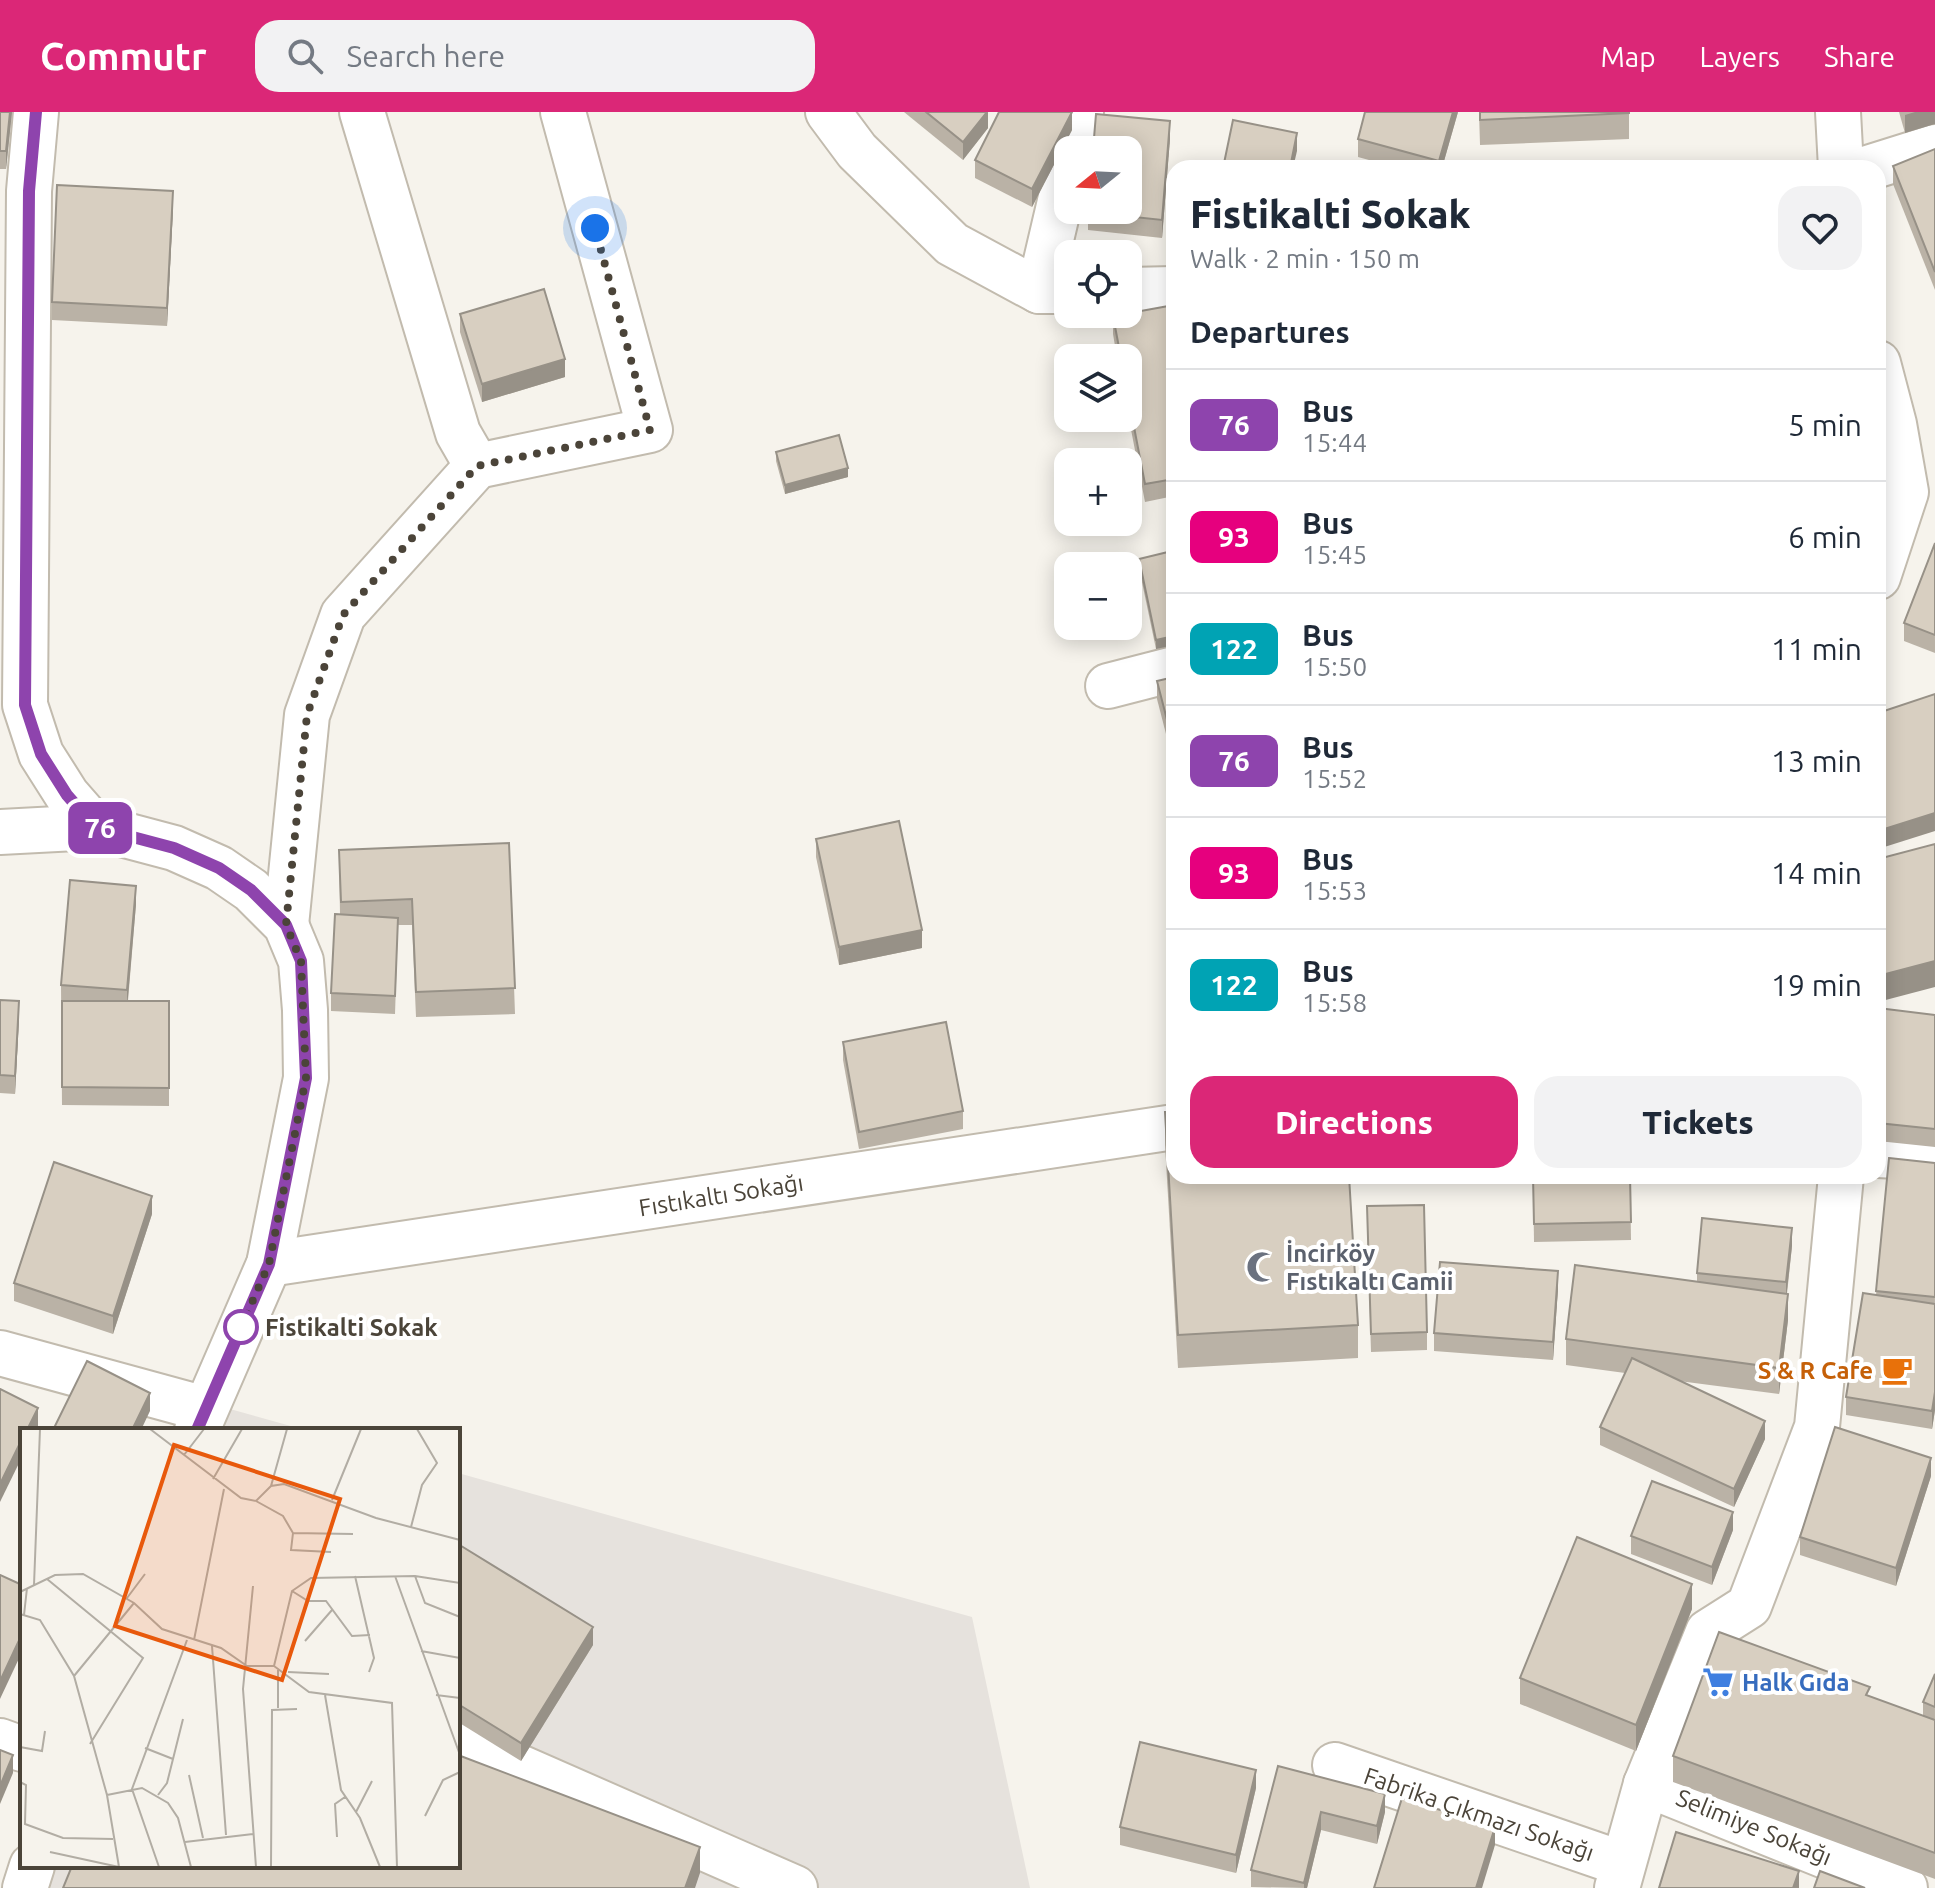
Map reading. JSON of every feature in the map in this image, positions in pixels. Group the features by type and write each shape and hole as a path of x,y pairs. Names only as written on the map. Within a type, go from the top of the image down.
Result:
{"street":[{"path":"36,112 15,190 25,705 41,754 67,795 95,827"},
{"path":"362,112 458,433 477,466"},
{"path":"286,925 307,715 343,615 477,466 650,430 563,112"},
{"path":"828,112 857,151 952,244 1053,291 1061,224"},
{"path":"1075,136 1081,112"},
{"path":"1838,112 1841,160"},
{"path":"1886,162 1935,147"},
{"path":"1142,290 1166,289"},
{"path":"1886,394 1906,492 1886,553"},
{"path":"1108,686 1166,671"},
{"path":"0,832 95,827 174,848 219,868 251,890 286,925 301,961 306,1078 269,1264 201,1420 0,1353"},
{"name":"Fıstıkaltı Sokağı","path":"269,1264 1166,1128"},
{"path":"1886,1155 1935,1158"},
{"path":"1620,1876 1646,1784 1708,1632 1749,1606 1817,1427 1840,1184"},
{"path":"0,1741 20,1748"},
{"path":"460,1741 795,1888"},
{"name":"Fabrika Çıkmazı Sokağı","path":"1335,1765 1620,1876"},
{"name":"Selimiye Sokağı","path":"1646,1784 1905,1888"},
{"path":"25,1888 31,1868"}],"shaded area":[{"path":"230,1409 298,1428 223,1428"},
{"path":"460,1474 972,1617 1030,1888 29,1888 38,1868 460,1868"}],"building":[{"path":"0,112 10,112 6,151 0,151"},
{"path":"926,112 987,112 963,142"},
{"path":"999,112 1072,112 1060,136 1054,136 1054,147 1032,189 975,160"},
{"path":"1365,112 1453,112 1439,160 1358,139"},
{"path":"1480,112 1629,112 1629,113 1480,120"},
{"path":"1096,114 1170,121 1162,220 1142,218 1142,136 1094,136"},
{"path":"1233,120 1297,133 1292,160 1225,160"},
{"path":"1935,149 1935,272 1893,166"},
{"path":"57,185 173,191 167,308 52,302"},
{"path":"544,289 565,359 482,384 460,314"},
{"path":"1166,306 1166,480 1145,484 1142,448 1138,448 1135,432 1142,432 1142,344 1118,344 1115,328 1142,328 1142,311"},
{"path":"839,435 848,468 785,485 776,452"},
{"path":"1935,543 1935,635 1904,623"},
{"path":"1166,552 1166,638 1156,640 1142,573 1142,558"},
{"path":"1166,679 1166,716 1157,681"},
{"path":"1935,694 1935,813 1886,828 1886,710"},
{"path":"899,821 922,930 839,947 816,839"},
{"path":"509,843 515,988 416,992 412,899 341,902 339,850"},
{"path":"1935,844 1935,961 1886,974 1886,857"},
{"path":"70,880 136,886 127,990 61,985"},
{"path":"335,914 398,918 395,996 331,993"},
{"path":"0,1000 19,1001 15,1076 0,1075"},
{"path":"62,1001 169,1001 169,1088 62,1087"},
{"path":"1886,1009 1935,1015 1935,1129 1886,1124"},
{"path":"946,1022 963,1111 859,1132 843,1042"},
{"path":"1889,1158 1935,1163 1935,1297 1876,1291"},
{"path":"54,1162 152,1196 113,1316 14,1283"},
{"name":"İncirköy Fıstıkaltı Camii","path":"1169,1184 1349,1184 1358,1325 1178,1335"},
{"path":"1533,1184 1630,1184 1631,1222 1534,1224"},
{"path":"1424,1205 1427,1332 1371,1334 1367,1206"},
{"path":"1702,1218 1792,1228 1786,1282 1697,1273"},
{"path":"1440,1262 1558,1271 1553,1342 1434,1333"},
{"path":"1575,1265 1788,1294 1779,1368 1566,1339"},
{"path":"1863,1293 1935,1304 1935,1392 1932,1411 1846,1397"},
{"path":"1632,1358 1765,1421 1734,1489 1600,1427"},
{"path":"87,1361 150,1393 133,1428 54,1428"},
{"path":"0,1389 38,1408 28,1428 20,1428 20,1443 0,1484"},
{"path":"1835,1427 1931,1458 1896,1568 1800,1537"},
{"path":"1652,1481 1733,1512 1712,1567 1631,1536"},
{"path":"1577,1537 1692,1584 1636,1725 1520,1678"},
{"path":"460,1545 593,1627 521,1743 460,1705"},
{"path":"0,1575 20,1584 20,1638 0,1681"},
{"path":"1719,1632 1870,1687 1866,1695 1935,1720 1935,1853 1673,1756"},
{"path":"1935,1674 1935,1707 1923,1702"},
{"path":"1140,1742 1256,1770 1236,1855 1120,1827"},
{"path":"0,1750 13,1755 0,1786"},
{"path":"460,1756 700,1847 685,1888 63,1888 71,1868 460,1868"},
{"path":"1278,1766 1385,1794 1377,1826 1321,1812 1304,1883 1251,1870"},
{"path":"1402,1798 1495,1827 1476,1888 1374,1888"},
{"path":"1676,1832 1799,1871 1793,1888 1659,1888"},
{"path":"1820,1871 1865,1888 1814,1888"}],"bus line":[{"name":"76","path":"36,112 29,191 25,705 41,754 67,795 95,827 174,848 219,868 251,890 286,925 301,961 306,1078 269,1264 198,1428"}],"place":[{"name":"İncirköy Fıstıkaltı Camii","path":"1262,1267"},
{"name":"Fistikalti Sokak","path":"241,1327"},
{"name":"S & R Cafe","path":"1897,1370"},
{"name":"Halk Gıda","path":"1718,1682"}],"route":[{"path":"241,1327 269,1264 306,1078 301,961 286,925 307,715 343,615 477,466 650,430 595,228"}]}
